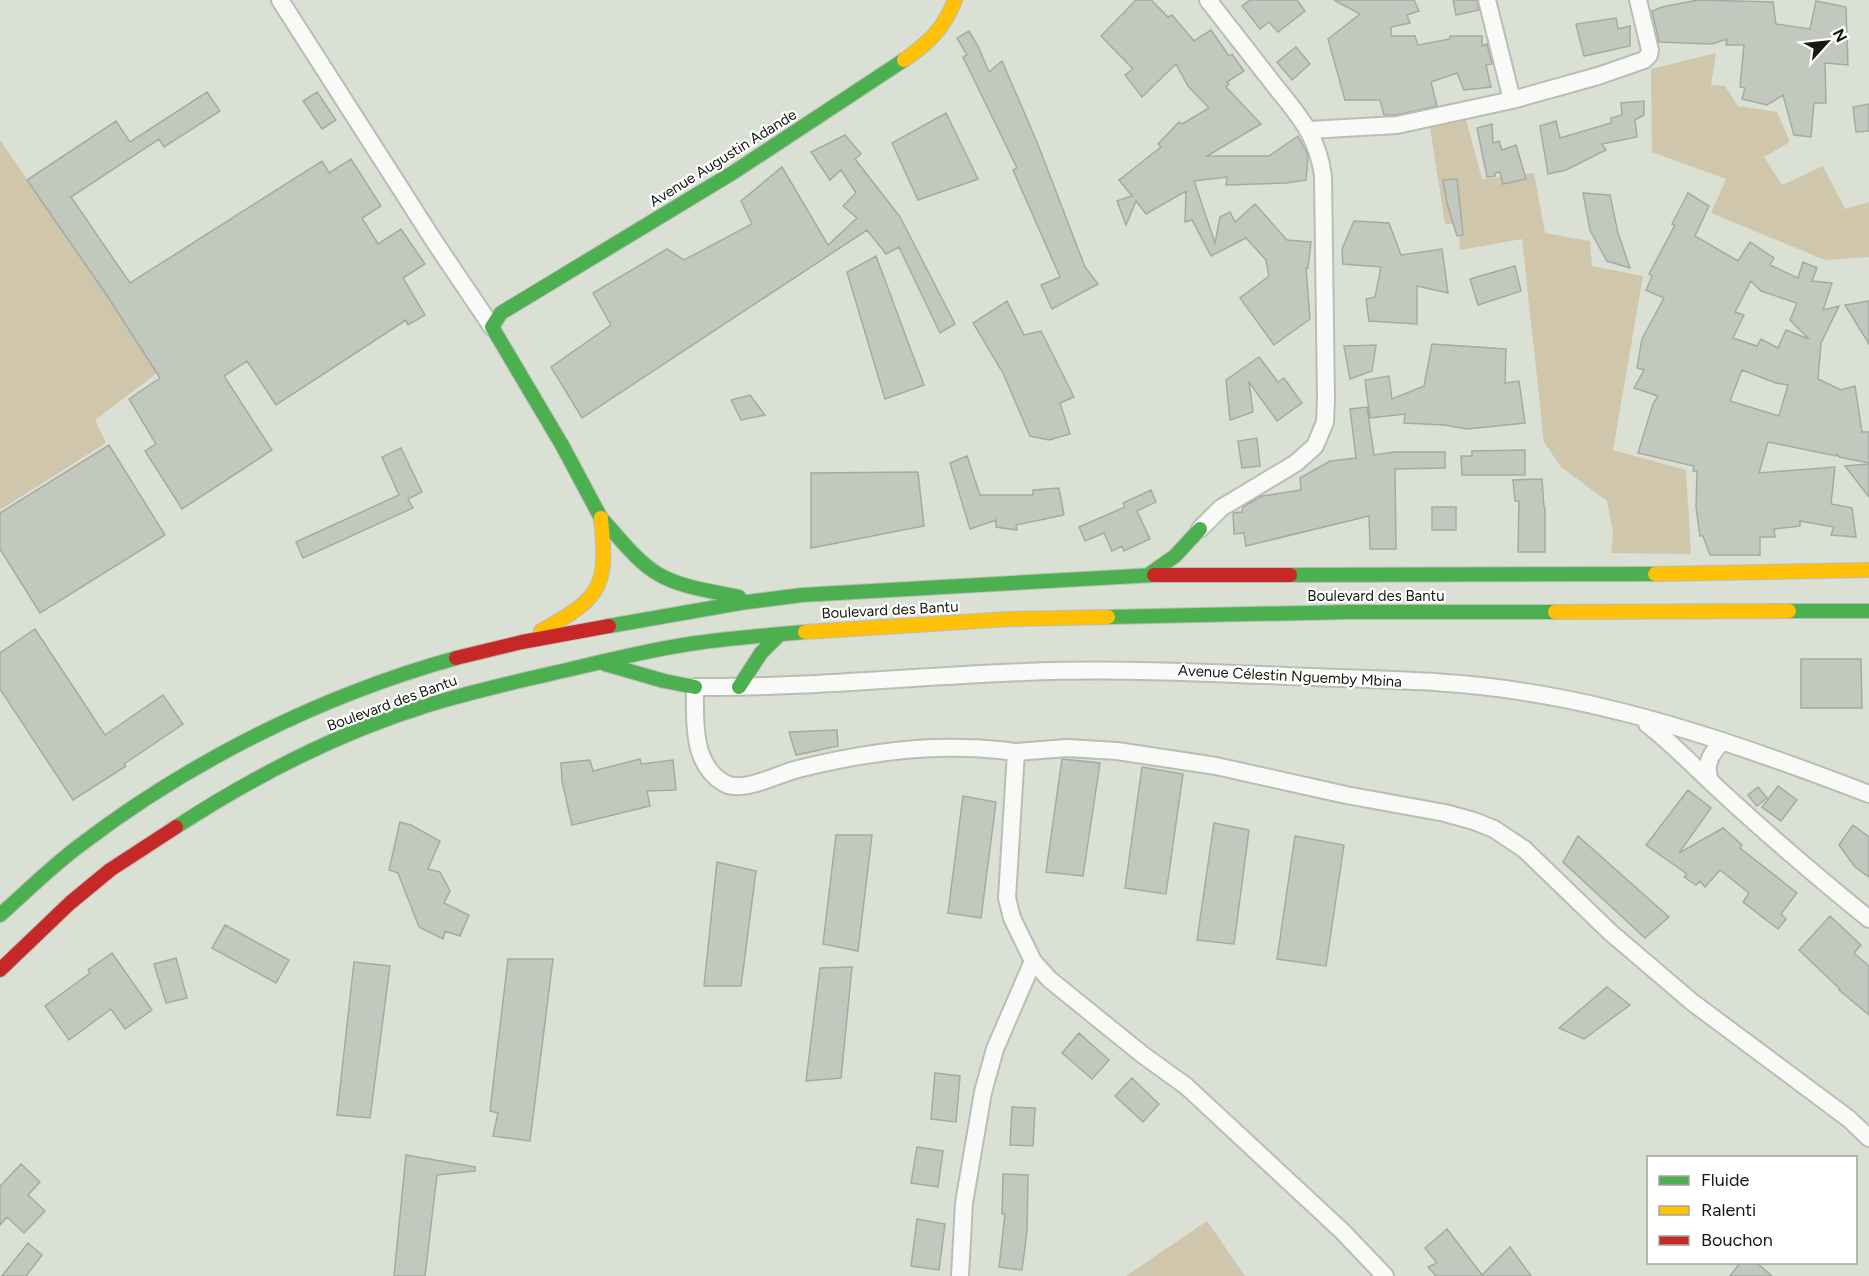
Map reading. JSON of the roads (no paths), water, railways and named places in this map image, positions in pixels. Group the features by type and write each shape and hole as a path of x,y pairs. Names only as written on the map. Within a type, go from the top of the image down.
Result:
{"main road":[{"name":"Avenue Augustin Adande","path":"492,327 501,313 734,172 926,45 948,18 955,0"},
{"path":"492,327 562,445 601,518 642,561 658,575 696,587 755,600"},
{"path":"527,640 585,604 599,586 604,570 601,518"},
{"path":"1198,546 1200,529"},
{"path":"1149,575 1175,556 1200,529"},
{"path":"1204,563 1218,576"},
{"name":"Boulevard des Bantu","path":"0,915 85,841 193,769 284,722 351,692 412,670 527,640 755,600 801,595 1149,575 1656,574 1869,570"},
{"name":"Boulevard des Bantu","path":"0,970 70,903 110,870 211,804 289,762 368,727 424,706 596,662 694,643 780,633 1010,620 1349,612 1869,611"},
{"path":"739,687 761,653 780,633"},
{"path":"596,662 695,687"}],"street":[{"path":"280,0 436,244 492,327"},
{"path":"1200,529 1235,498 1305,456 1315,446 1325,422 1323,176 1316,144 1297,112 1208,0"},
{"path":"1487,0 1512,100"},
{"path":"1309,130 1396,125 1512,100 1598,76 1644,60 1650,50 1638,0"},
{"name":"Avenue Célestin Nguemby Mbina","path":"695,687 739,687 1023,672 1171,671 1389,680 1498,688 1560,698 1723,741 1869,794"},
{"path":"695,687 695,733 702,759 722,782 733,787 747,786 799,769 896,752 964,748 1016,752 1067,748 1117,751 1216,766 1474,821 1494,830 1524,849 1610,932 1692,1002 1849,1119 1869,1138"},
{"path":"1639,718 1673,744 1710,781 1869,919"},
{"path":"1710,781 1707,772 1711,755 1723,741"},
{"path":"1016,752 1007,898 1012,918 1033,961 1049,979 1143,1055 1186,1086 1342,1231 1385,1276"},
{"path":"960,1276 964,1203 984,1092 995,1049 1033,961"}]}
